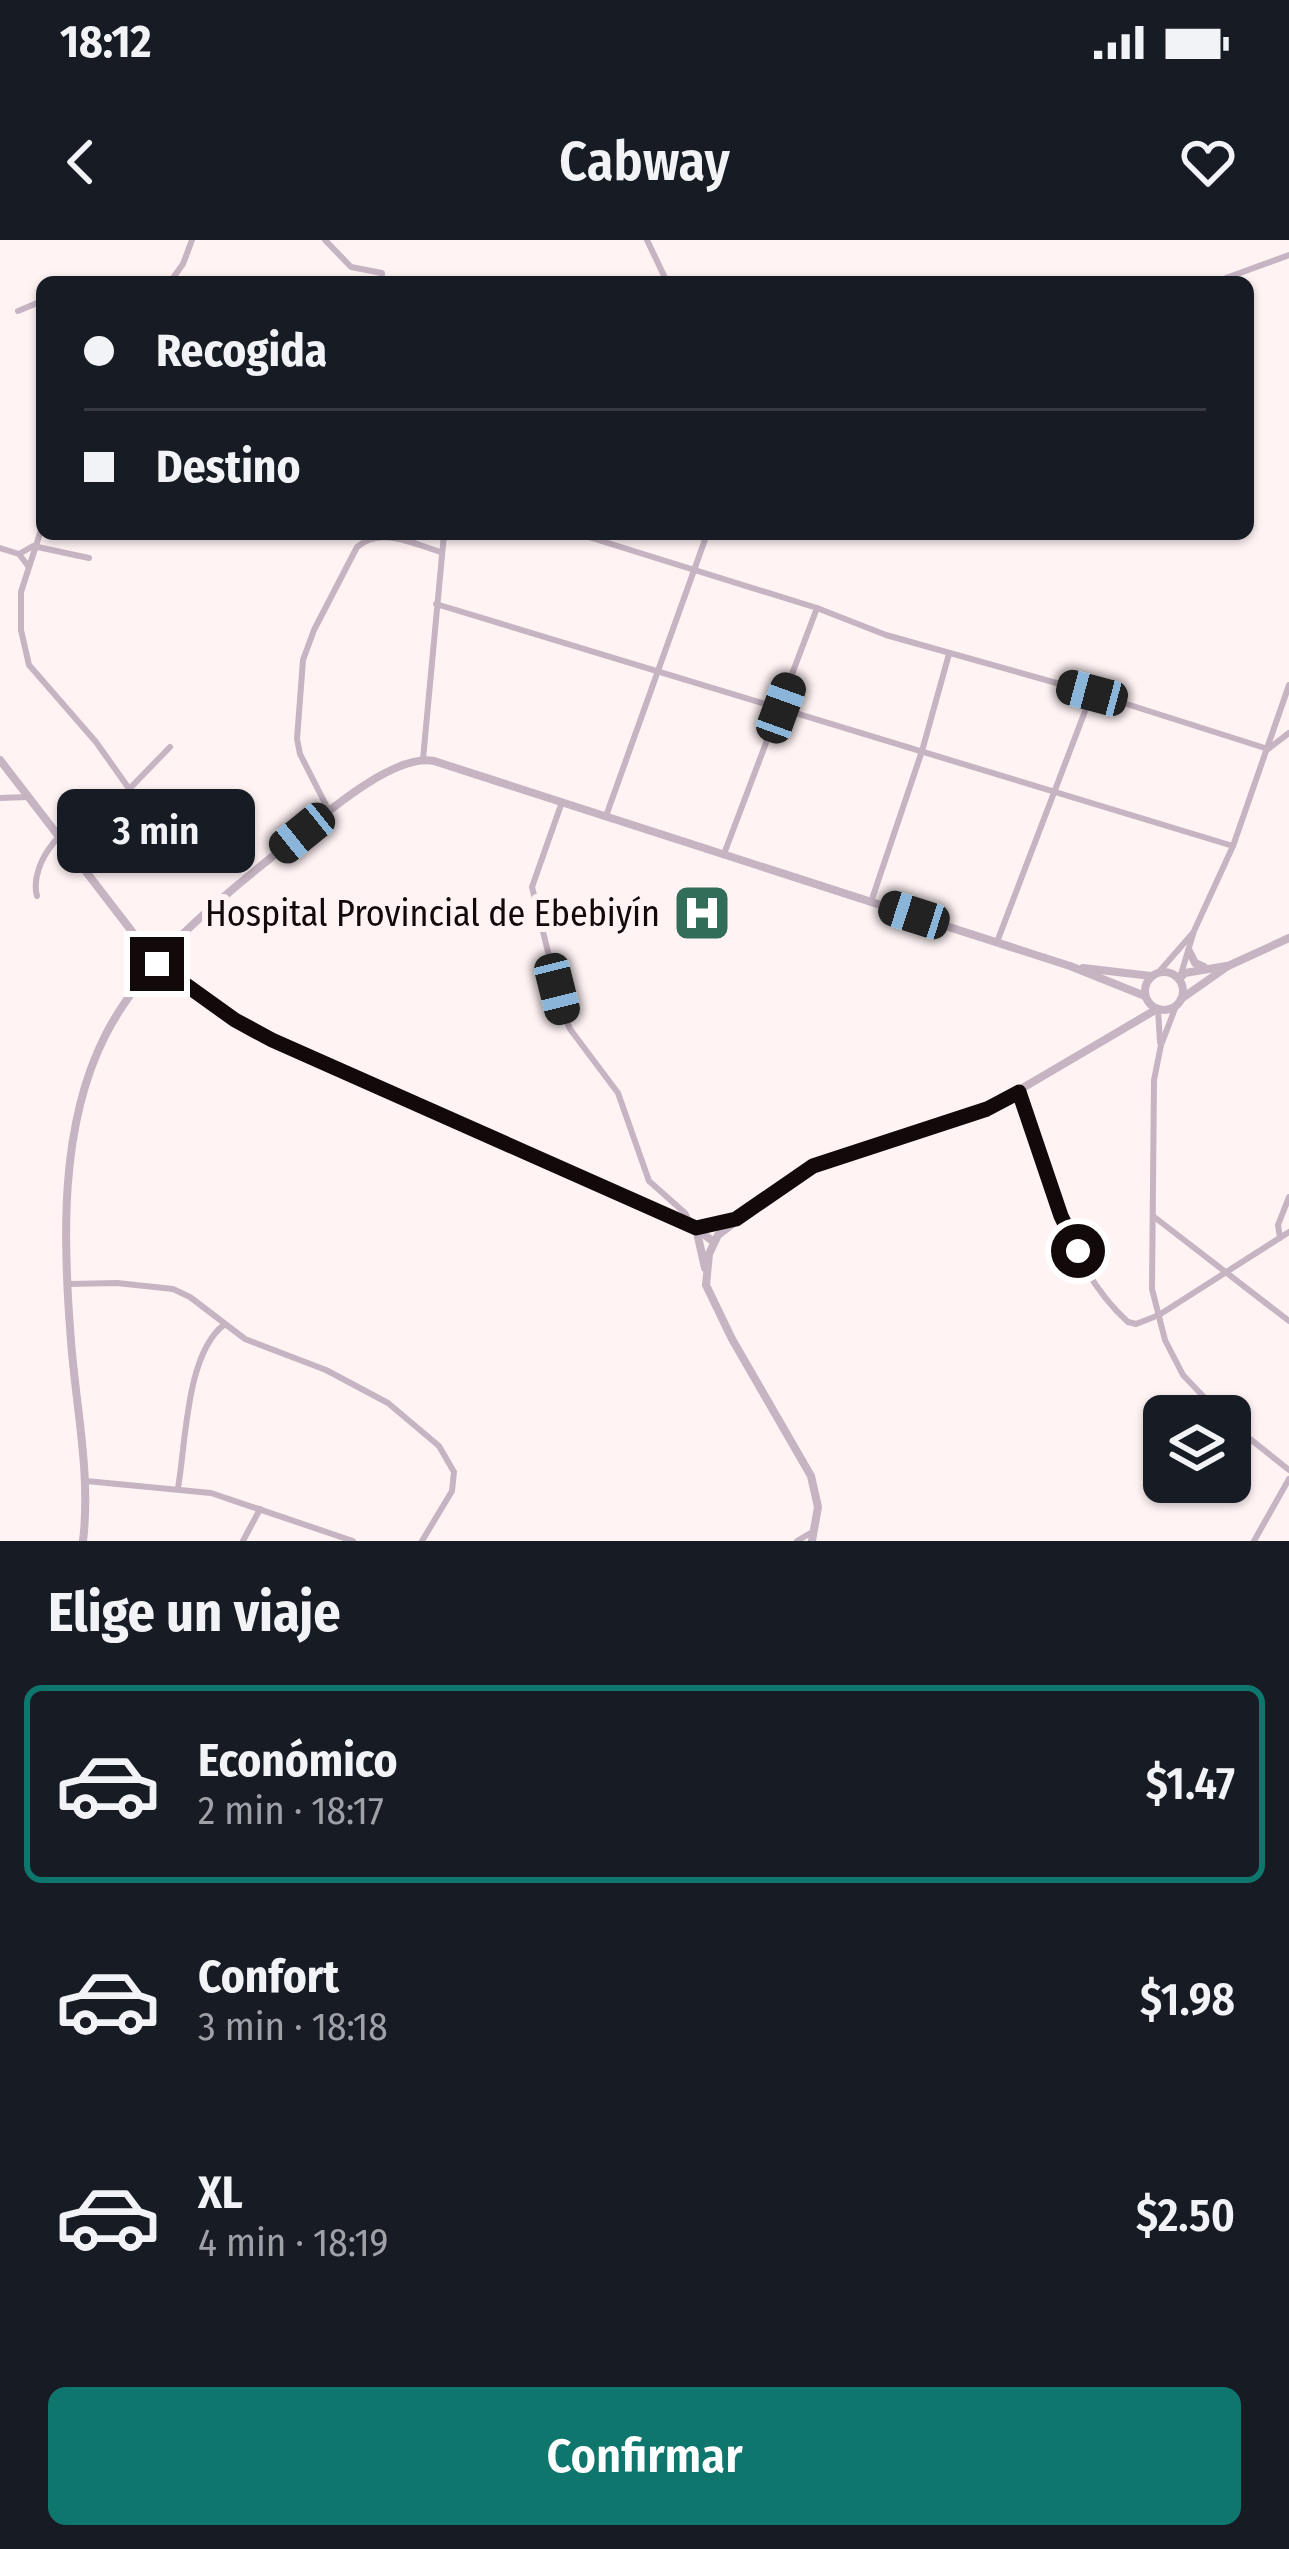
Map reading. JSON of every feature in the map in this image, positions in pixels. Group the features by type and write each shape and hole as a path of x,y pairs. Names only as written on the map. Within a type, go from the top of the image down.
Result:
{"street":[{"path":"173,276 192,240"},
{"path":"325,240 351,267 380,272 380,276"},
{"path":"647,240 664,276"},
{"path":"1231,276 1289,255"},
{"path":"18,311 36,304"},
{"path":"36,539 20,608 29,665 96,742 130,790"},
{"path":"329,811 297,739 303,660 363,540"},
{"path":"399,540 441,552"},
{"path":"423,759 442,540"},
{"path":"600,540 949,654 1268,748"},
{"path":"606,816 705,540"},
{"path":"19,554 33,546 89,558"},
{"path":"0,548 19,554 28,566"},
{"path":"436,604 1233,846"},
{"path":"724,854 817,608"},
{"path":"872,902 949,654"},
{"path":"1179,979 1194,931 1233,846 1289,686"},
{"path":"997,942 1092,693"},
{"path":"1283,704 1289,714"},
{"path":"1268,748 1289,733"},
{"path":"37,896 35,873 60,838 86,818 102,818 170,747"},
{"path":"83,1541 86,1481 67,1284 71,1168 87,1079 106,1034 157,964 214,905 329,811 395,768 423,759 1070,966 1147,999 1158,1009 1161,1045"},
{"path":"0,760 157,964 235,1020 693,1226 714,1242"},
{"path":"0,798 28,797"},
{"path":"562,802 532,887 563,1013 618,1093 649,1181 693,1226 706,1285 811,1476 818,1507 813,1536 797,1541"},
{"path":"1130,1024 1147,999 1145,985 1194,931"},
{"path":"1179,979 1185,973 1228,965 1289,938"},
{"path":"1189,951 1195,963 1211,968"},
{"path":"705,1270 714,1242 736,1219 813,1166 987,1109 1130,1024 1179,1003 1228,965"},
{"path":"1070,966 1169,972 1184,989 1161,1045 1154,1079 1152,1288 1165,1340 1184,1376 1202,1395"},
{"path":"1019,1092 1061,1216 1094,1280 1128,1322 1136,1324 1159,1315 1289,1232"},
{"path":"1280,1238 1278,1225 1289,1197"},
{"path":"1153,1216 1289,1321"},
{"path":"693,1226 736,1219"},
{"path":"67,1284 173,1289 267,1349 362,1386 439,1446 454,1480 422,1541"},
{"path":"178,1488 199,1365 209,1337 225,1324"},
{"path":"1251,1441 1289,1474 1254,1541"},
{"path":"86,1481 211,1493 353,1541"},
{"path":"243,1541 260,1509"}],"place":[{"name":"Hospital Provincial de Ebebiyín","path":"702,913"}],"route":[{"path":"157,964 235,1020 272,1040 696,1228 736,1219 813,1166 987,1109 1019,1092 1061,1216 1078,1251"}]}
